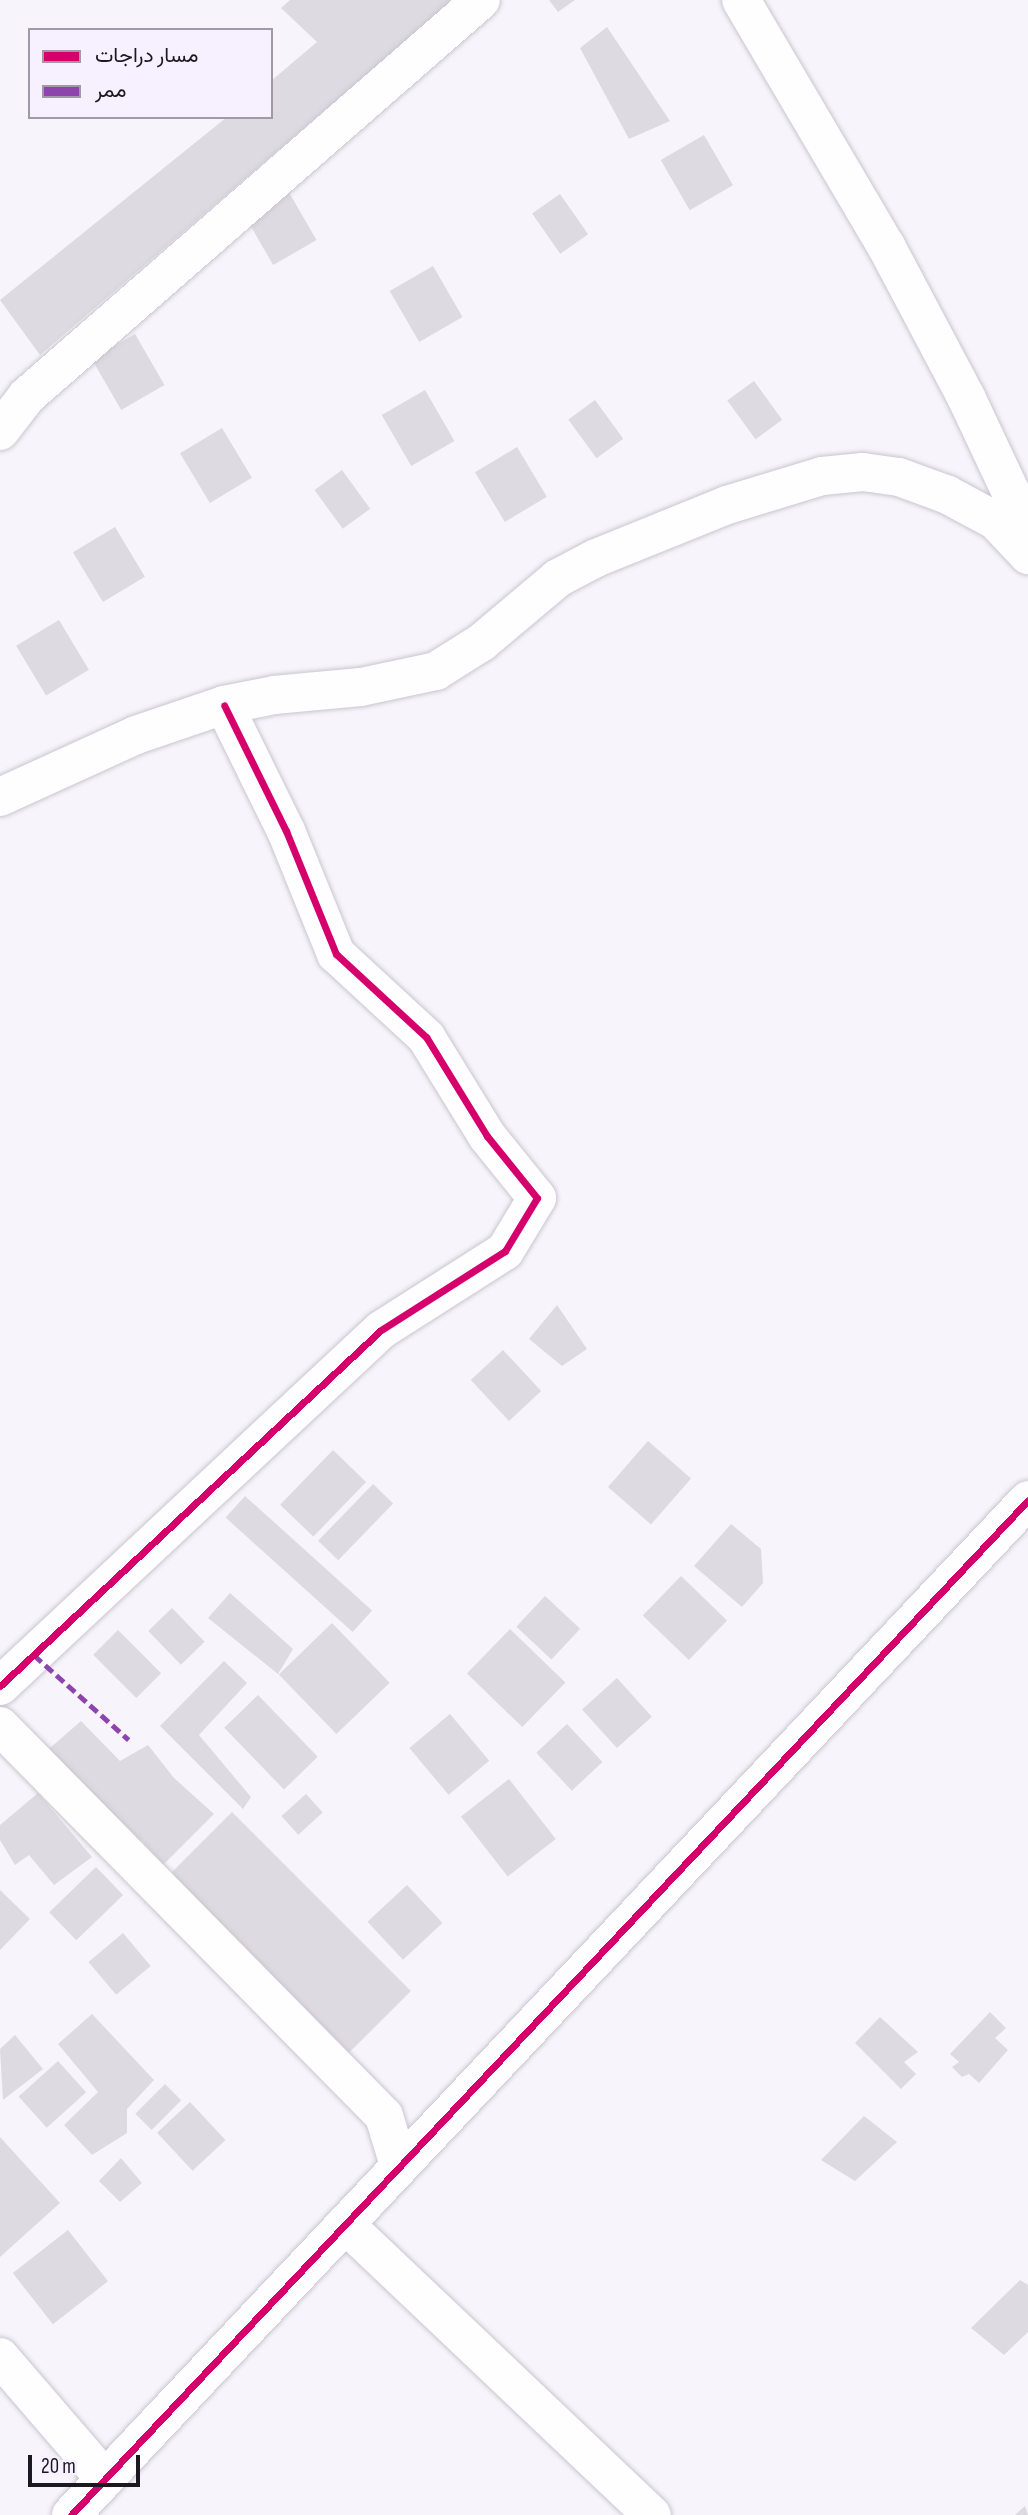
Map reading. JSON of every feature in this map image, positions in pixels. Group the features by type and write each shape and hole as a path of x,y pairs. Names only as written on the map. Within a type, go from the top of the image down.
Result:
{"street":[{"path":"4,418 481,0"},
{"path":"741,0 886,246 966,397 1028,529"},
{"path":"0,797 136,735 225,705 274,695 361,687 436,671 482,642 558,578 596,558 727,505 822,476 863,472 899,477 948,495 996,521 1028,555"},
{"path":"0,1686 382,1330 505,1251 537,1198 488,1136 426,1037 336,954 286,831 225,705"},
{"path":"71,2515 1028,1500"},
{"path":"0,1726 384,2116 399,2165"},
{"path":"345,2224 652,2515"},
{"path":"0,2357 105,2479"}],"building":[{"path":"290,0 453,0 40,355 0,300 225,119 273,119 273,79 317,42 281,8"},
{"path":"549,0 575,0 558,12"},
{"path":"607,27 670,121 629,139 580,48"},
{"path":"704,135 733,185 690,210 661,160"},
{"path":"287,189 316,240 273,265 244,214"},
{"path":"560,194 588,234 560,254 532,214"},
{"path":"433,266 462,317 419,342 390,291"},
{"path":"135,334 165,385 121,410 92,359"},
{"path":"754,381 782,420 756,439 727,400"},
{"path":"425,390 454,441 411,466 382,415"},
{"path":"595,400 623,439 597,458 568,419"},
{"path":"222,428 252,478 210,503 180,453"},
{"path":"517,447 547,497 505,522 475,472"},
{"path":"342,470 370,509 343,529 314,490"},
{"path":"115,527 145,577 103,602 73,552"},
{"path":"59,620 89,670 46,695 16,646"},
{"path":"557,1305 587,1349 562,1366 529,1339"},
{"path":"503,1350 541,1391 509,1421 471,1380"},
{"path":"648,1441 691,1478 651,1524 608,1487"},
{"path":"333,1450 366,1482 313,1537 280,1505"},
{"path":"373,1484 393,1503 338,1560 318,1541"},
{"path":"245,1496 372,1610 353,1632 226,1518"},
{"path":"731,1524 761,1549 763,1583 742,1607 694,1566"},
{"path":"681,1576 727,1620 689,1660 643,1616"},
{"path":"230,1593 293,1649 278,1674 208,1618"},
{"path":"545,1596 580,1629 551,1659 516,1627"},
{"path":"172,1608 205,1642 181,1665 148,1631"},
{"path":"332,1623 390,1683 336,1734 279,1674"},
{"path":"510,1629 565,1682 522,1727 467,1674"},
{"path":"118,1630 161,1673 136,1698 93,1655"},
{"path":"224,1661 247,1683 199,1735 251,1797 243,1809 160,1726"},
{"path":"617,1678 652,1717 617,1748 582,1709"},
{"path":"258,1695 318,1757 284,1790 224,1728"},
{"path":"450,1714 489,1761 449,1795 409,1748"},
{"path":"81,1721 120,1761 148,1745 174,1778 214,1814 162,1866 142,1841 124,1846 43,1754"},
{"path":"567,1724 602,1762 572,1791 536,1753"},
{"path":"509,1779 556,1839 508,1876 461,1817"},
{"path":"38,1793 92,1857 54,1885 29,1855 15,1865 0,1840 0,1825"},
{"path":"306,1794 323,1813 298,1835 281,1816"},
{"path":"232,1812 411,1991 344,2057 166,1878"},
{"path":"96,1867 123,1895 76,1940 49,1912"},
{"path":"407,1885 442,1923 403,1960 368,1922"},
{"path":"0,1890 30,1919 0,1950"},
{"path":"123,1933 151,1966 116,1995 89,1962"},
{"path":"990,2012 1006,2028 995,2038 1008,2050 979,2083 969,2074 962,2077 952,2067 959,2062 950,2054"},
{"path":"92,2014 154,2080 127,2109 127,2133 92,2155 64,2125 98,2092 58,2044"},
{"path":"880,2017 918,2052 904,2062 916,2074 901,2089 855,2043"},
{"path":"15,2035 43,2069 3,2100 0,2049"},
{"path":"58,2061 86,2092 47,2128 19,2096"},
{"path":"165,2084 181,2100 152,2130 135,2114"},
{"path":"190,2102 225,2140 193,2171 157,2133"},
{"path":"864,2116 897,2142 855,2181 821,2160"},
{"path":"0,2137 60,2203 0,2257"},
{"path":"121,2158 142,2183 120,2202 99,2181"},
{"path":"68,2230 108,2281 53,2324 13,2273"},
{"path":"1020,2280 1028,2285 1028,2332 1004,2355 971,2328"},
{"path":"1025,2506 1028,2515 1015,2515"}],"marked path":[{"path":"34,1655 129,1740"}],"cycle path":[{"path":"0,1686 381,1330 505,1251 537,1198 487,1136 426,1037 336,954 286,831 224,705"},
{"path":"71,2515 1028,1500"}]}
